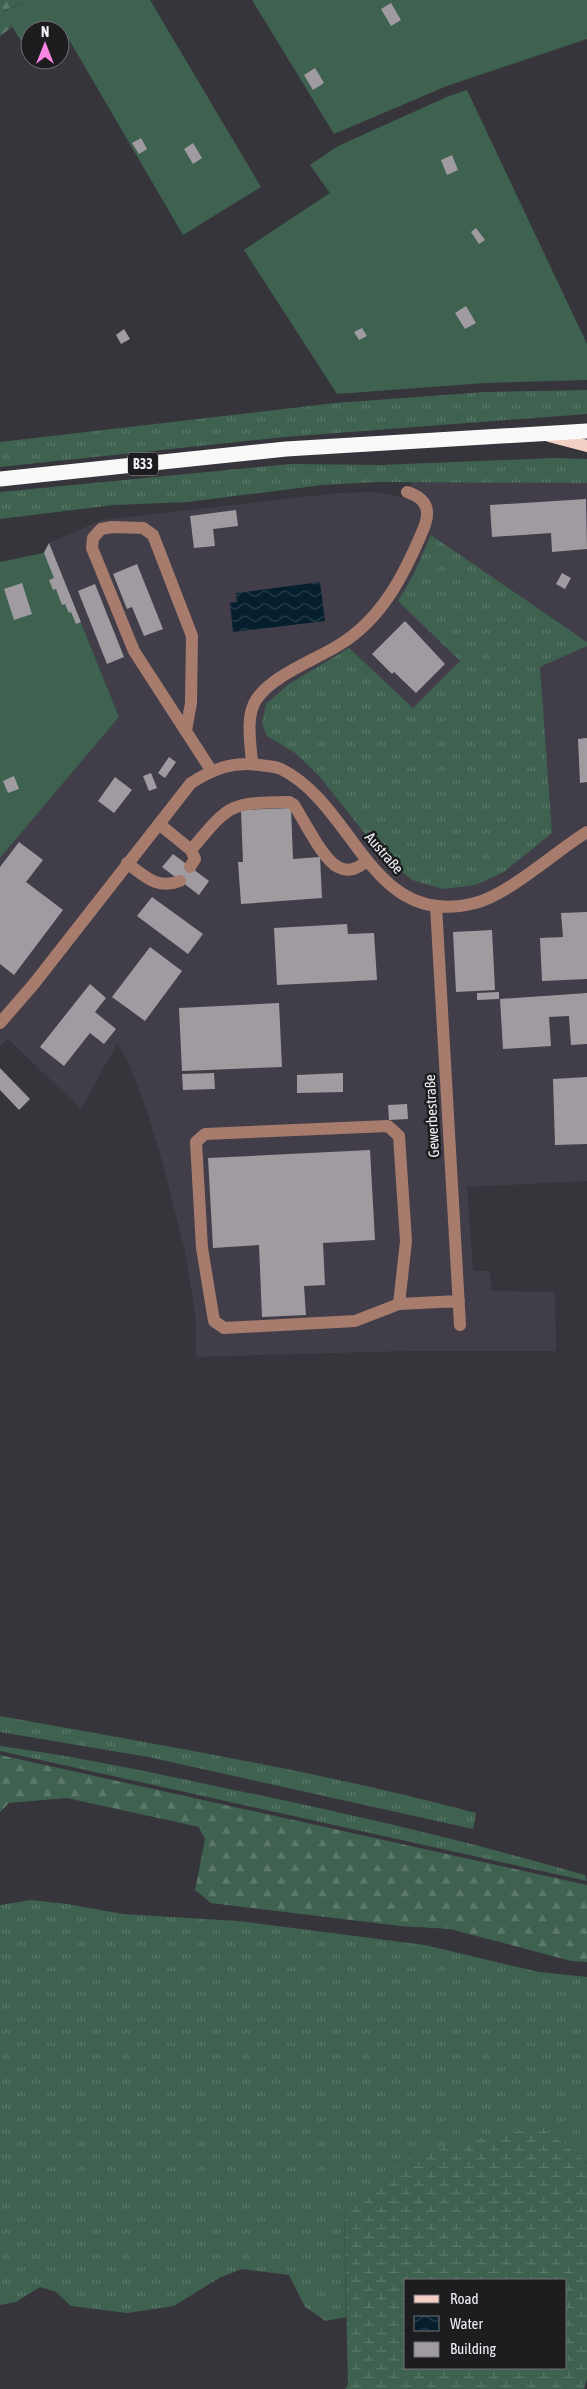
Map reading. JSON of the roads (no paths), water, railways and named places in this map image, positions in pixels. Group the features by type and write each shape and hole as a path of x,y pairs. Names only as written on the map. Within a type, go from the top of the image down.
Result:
{"highway":[{"name":"B33","path":"0,479 286,449 587,431"}],"main road":[{"name":"B33","path":"537,433 587,446"}],"street":[{"path":"252,764 251,712 256,699 271,685 340,644 358,631 386,602 405,571 428,519 425,502 422,498 407,492"},
{"path":"186,731 191,704 192,636 153,535 143,528 128,526 102,530 93,538 92,548 134,652 211,770"},
{"name":"Austraße","path":"0,1023 33,985 127,863 192,783 211,770 231,765 252,764 280,768 306,785 327,806 366,860 389,886 404,895 436,906 459,906 477,903 522,878 563,846 587,832"},
{"path":"192,850 220,816 232,807 246,803 289,802 294,806 327,857 336,867 352,869 366,860"},
{"path":"158,824 192,850 195,859 190,867"},
{"path":"127,863 154,882 168,885 180,881"},
{"name":"Gewerbestraße","path":"436,906 460,1325"},
{"path":"399,1304 406,1241 400,1136 388,1126 205,1134 196,1142 202,1248 214,1321 224,1328 355,1321 399,1304 459,1301"}],"water":[{"path":"320,582 325,621 233,632 230,603 237,602 236,593"}]}
